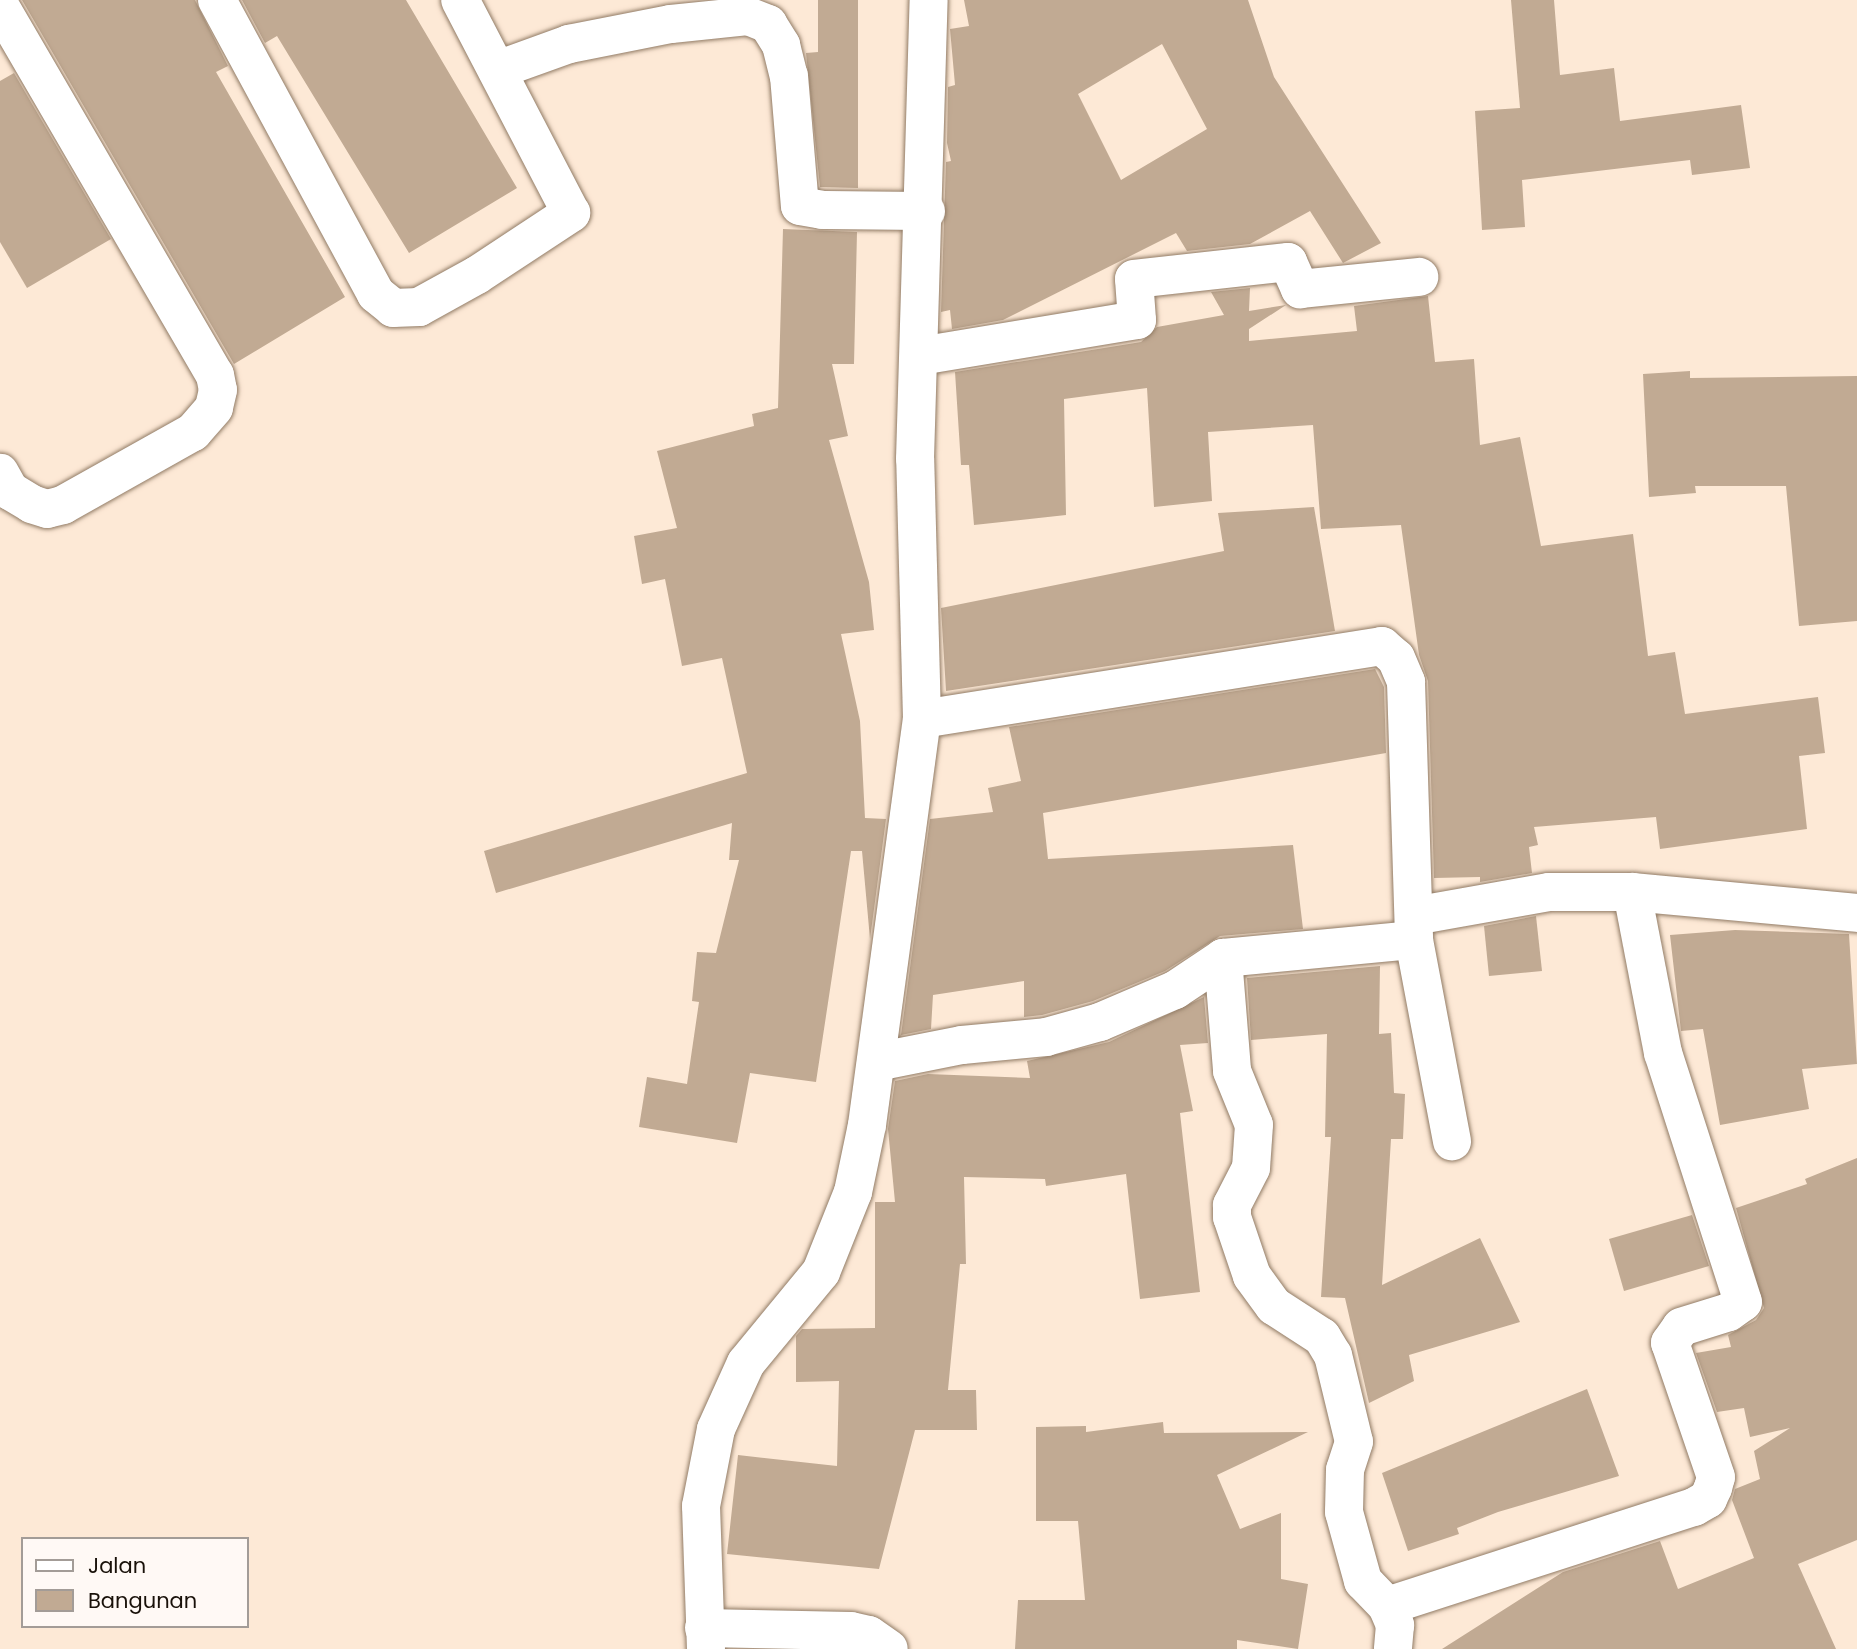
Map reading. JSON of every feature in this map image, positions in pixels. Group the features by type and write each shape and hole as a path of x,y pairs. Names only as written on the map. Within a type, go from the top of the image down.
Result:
{"street":[{"path":"217,0 376,294 393,308 419,307 571,213 460,0"},
{"path":"889,1649 869,1635 851,1631 705,1638 701,1506 716,1429 746,1363 821,1272 853,1192 876,1062 922,719 915,459 926,211 929,0"},
{"path":"0,6 215,375 218,390 215,408 193,432 63,505 47,509 32,504 10,491 0,473"},
{"path":"496,70 569,44 671,24 748,16 768,24 781,45 789,76 800,206 822,210 926,211"},
{"path":"920,356 1137,320 1134,278 1288,262 1300,289 1419,277"},
{"path":"922,719 1382,646 1396,658 1406,682 1414,928 1452,1141"},
{"path":"876,1062 962,1045 1046,1037 1100,1022 1175,990 1223,958 1414,928 1549,892 1632,892 1857,913"},
{"path":"1387,1606 1694,1507 1708,1499 1713,1488 1716,1477 1670,1343 1681,1327 1729,1312 1743,1302 1663,1054 1632,892"},
{"path":"1223,958 1232,1071 1254,1125 1251,1168 1232,1205 1237,1238 1252,1276 1275,1306 1322,1337 1333,1355 1354,1442 1345,1471 1346,1523 1363,1581 1387,1606 1395,1625 1393,1649"}],"building":[{"path":"22,0 195,0 228,66 216,72 345,297 234,364"},
{"path":"242,0 406,0 517,188 409,253 277,36 265,43"},
{"path":"818,0 858,0 858,188 820,187 806,53 818,52"},
{"path":"964,0 1248,0 1274,77 1381,243 1343,263 1310,211 1250,244 1187,251 1176,233 1003,320 952,329 950,310 941,312 946,162 951,161 947,143 948,87 955,85 950,29 969,26","holes":["1162,44 1207,129 1121,180 1078,94"]},
{"path":"1511,0 1554,0 1560,75 1614,68 1620,121 1741,105 1750,168 1692,175 1690,160 1522,180 1525,227 1482,230 1475,111 1520,108"},
{"path":"14,73 111,239 27,288 0,242 0,81"},
{"path":"783,229 857,232 854,364 832,364 848,436 829,440 869,582 874,630 841,634 860,721 865,818 886,819 870,939 862,851 851,851 816,1082 750,1073 737,1143 639,1127 647,1077 687,1084 699,1002 692,1001 697,952 716,953 739,860 729,860 732,823 496,893 484,851 747,773 722,658 682,666 665,579 642,584 634,536 677,528 657,451 754,426 752,414 778,408"},
{"path":"1250,288 1249,311 1286,305 1249,329 1249,341 1357,331 1354,306 1428,296 1435,362 1474,359 1480,445 1520,437 1541,546 1633,534 1648,656 1675,652 1685,714 1818,697 1825,753 1799,756 1807,829 1660,849 1656,817 1534,827 1538,845 1529,847 1532,873 1480,882 1480,877 1434,878 1428,681 1419,655 1401,525 1321,529 1313,425 1208,432 1212,501 1154,507 1147,388 1064,399 1066,515 974,525 969,465 961,465 955,372 1141,342 1157,327 1224,315 1211,292"},
{"path":"1690,371 1690,378 1857,376 1857,621 1799,626 1786,486 1695,486 1696,493 1649,497 1643,374"},
{"path":"1314,507 1335,631 946,691 941,608 1224,551 1218,513"},
{"path":"1375,669 1384,687 1386,753 1043,813 1048,859 1293,845 1303,929 1220,936 1165,971 1093,1001 1042,1015 1024,1017 1024,981 933,995 931,1029 901,1035 930,819 993,812 988,788 1021,781 1009,727"},
{"path":"1536,916 1542,971 1489,976 1484,926"},
{"path":"1735,930 1849,934 1857,1064 1802,1069 1809,1109 1720,1125 1703,1029 1681,1031 1670,935"},
{"path":"1380,966 1379,1034 1391,1033 1394,1093 1405,1094 1403,1139 1391,1139 1382,1285 1480,1238 1520,1322 1409,1355 1414,1381 1369,1403 1345,1298 1321,1297 1331,1137 1325,1137 1327,1034 1251,1040 1247,978"},
{"path":"1204,997 1208,1043 1180,1045 1193,1111 1180,1113 1200,1292 1140,1299 1126,1174 1046,1186 1045,1179 964,1177 966,1264 960,1264 948,1390 976,1390 977,1430 915,1430 879,1569 727,1554 738,1455 837,1466 839,1381 796,1382 796,1336 802,1329 875,1328 875,1202 895,1202 888,1129 895,1081 928,1074 1030,1078 1027,1061 1109,1042"},
{"path":"1857,1158 1857,1540 1798,1564 1836,1649 1442,1649 1563,1572 1660,1541 1678,1589 1754,1558 1732,1500 1735,1489 1760,1479 1754,1451 1790,1428 1750,1437 1744,1408 1717,1412 1696,1353 1731,1347 1728,1335 1756,1320 1764,1308 1736,1208 1807,1184 1805,1179"},
{"path":"1692,1215 1709,1266 1624,1291 1609,1239"},
{"path":"1587,1389 1619,1476 1498,1512 1457,1528 1459,1534 1408,1551 1382,1473"},
{"path":"1163,1422 1164,1433 1308,1432 1217,1475 1240,1529 1281,1513 1281,1579 1308,1584 1298,1649 1237,1640 1237,1649 1015,1649 1018,1600 1085,1600 1078,1521 1036,1521 1036,1427 1086,1426 1086,1432"}]}
